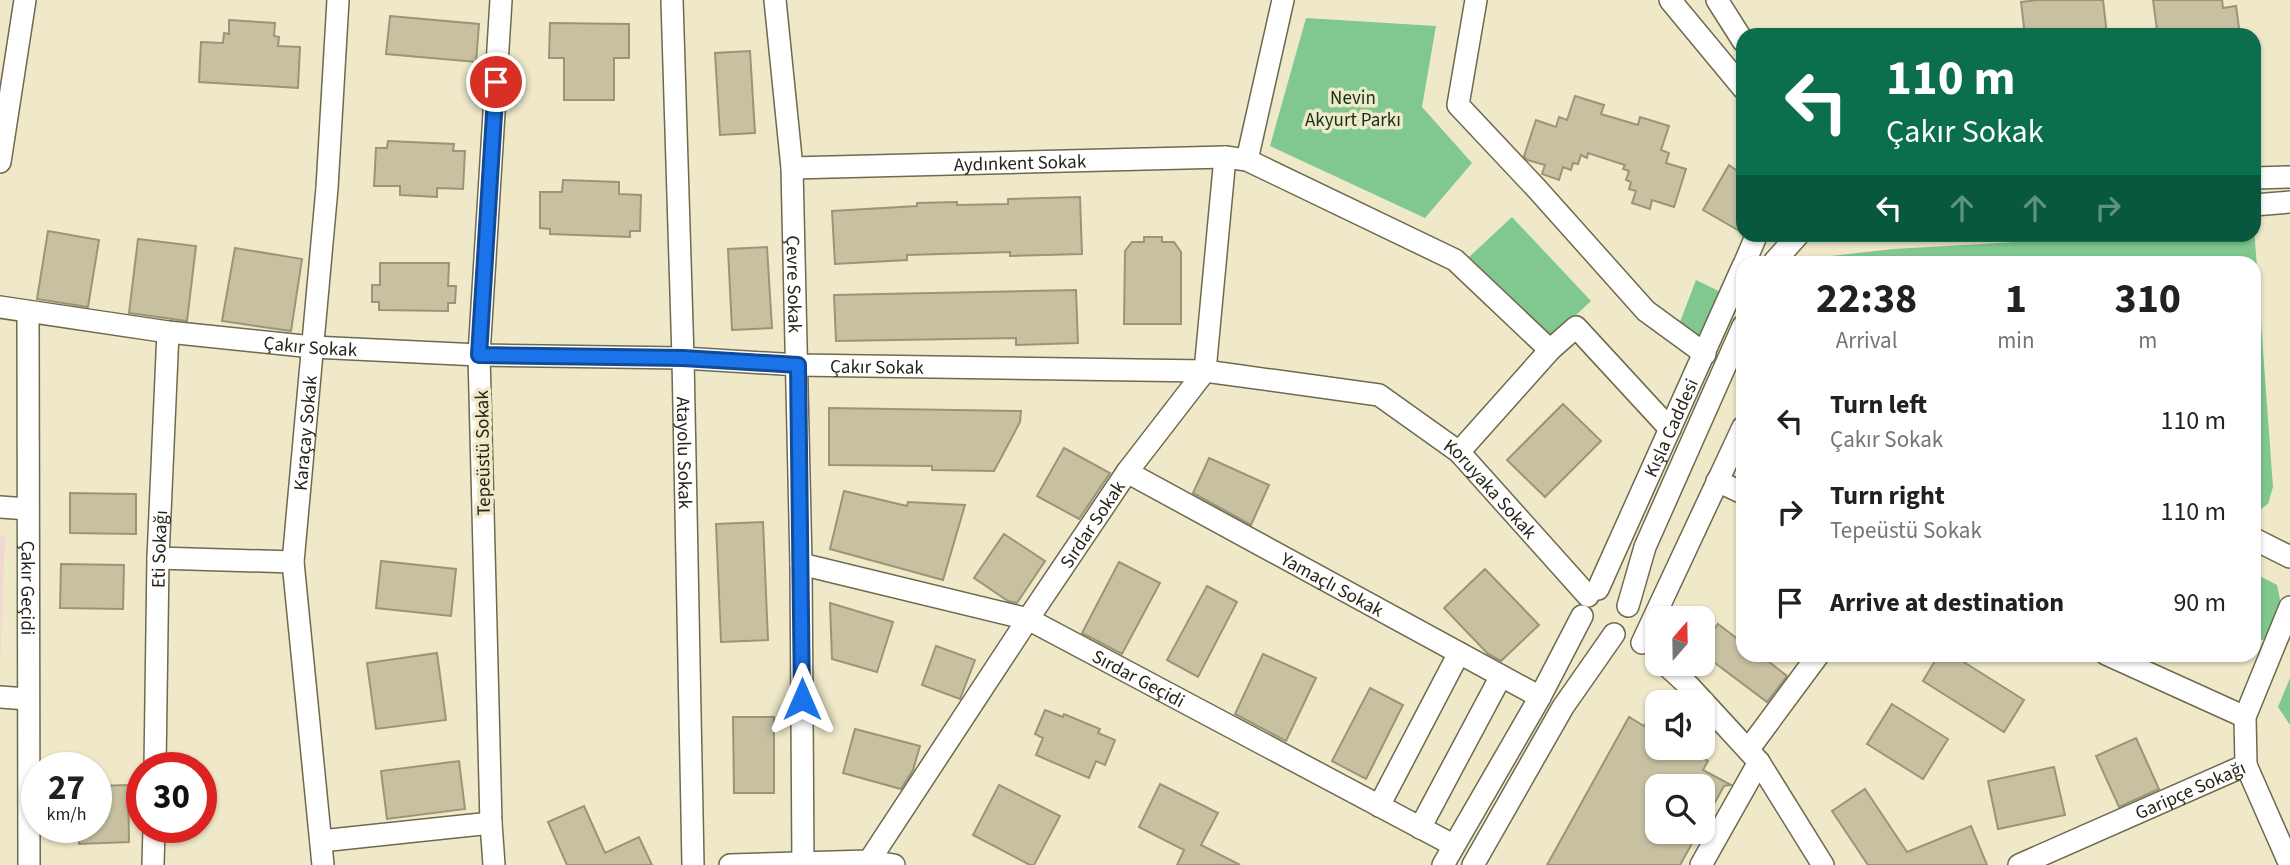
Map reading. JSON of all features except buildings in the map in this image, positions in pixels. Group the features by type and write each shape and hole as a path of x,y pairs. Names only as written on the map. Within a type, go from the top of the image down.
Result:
{"street":[{"path":"0,162 25,0"},
{"name":"Karaçay Sokak","path":"323,865 293,562 327,188 338,0"},
{"name":"Tepeüstü Sokak","path":"494,865 479,355 501,0"},
{"name":"Atayolu Sokak","path":"671,0 683,358 693,865"},
{"name":"Çevre Sokak","path":"775,0 792,168 798,365 804,863"},
{"path":"1247,160 1283,0"},
{"path":"1476,0 1458,105 1537,188 1646,312 1705,354"},
{"path":"1670,0 1736,80"},
{"path":"1717,0 1736,30"},
{"path":"1205,371 1225,157"},
{"name":"Aydınkent Sokak","path":"792,168 1225,157 1247,160 1455,260 1550,350"},
{"path":"2261,178 2290,177"},
{"path":"2261,204 2290,202"},
{"path":"1779,256 1792,242"},
{"name":"Kışla Caddesi","path":"1443,865 1540,697 1589,600 1736,282"},
{"name":"Çakır Sokak","path":"0,307 168,332 313,347 479,355 683,358 798,365 1205,371 1378,395"},
{"name":"Çakır Geçidi","path":"28,312 29,865"},
{"path":"1459,452 1550,350 1576,327 1670,429"},
{"name":"Eti Sokağı","path":"155,752 158,558 168,332"},
{"name":"Kışla Caddesi","path":"1472,865 1563,707 1622,622 1645,547 1736,342"},
{"name":"Sırdar Sokak","path":"869,861 1127,472 1205,371"},
{"name":"Koruyaka Sokak","path":"1378,395 1459,452 1589,600"},
{"path":"1667,606 1717,481 1736,442"},
{"name":"Yamaçlı Sokak","path":"1127,472 1540,697"},
{"path":"1717,481 1736,490"},
{"path":"0,508 28,509"},
{"path":"2261,542 2290,556"},
{"path":"158,558 293,562"},
{"name":"Sırdar Geçidi","path":"801,564 1028,620 1453,845"},
{"path":"1607,588 1625,598 1622,622 1606,636 1587,628 1589,600 1607,588"},
{"name":"Garipçe Sokağı","path":"2019,865 2246,765 2245,718 2290,607"},
{"path":"1622,622 1645,645"},
{"path":"1379,806 1459,653"},
{"path":"1701,865 1754,756 1814,662"},
{"path":"2123,662 2245,718"},
{"path":"1420,828 1501,676"},
{"path":"1678,676 1754,756 1823,865"},
{"path":"0,697 27,699"},
{"path":"2246,765 2290,865"},
{"path":"321,841 491,823"},
{"path":"153,843 153,865"},
{"path":"730,865 869,861 894,865"}],"shaded area":[{"path":"0,536 5,536 0,670"}],"green space":[{"name":"Nevin Akyurt Parkı","path":"1306,18 1436,26 1422,107 1472,163 1425,218 1270,146"},
{"path":"1512,217 1591,301 1547,342 1468,258"},
{"path":"2014,242 2255,242 2256,256 1831,256 1893,249"},
{"path":"1696,280 1727,295 1703,351 1675,335"},
{"path":"2261,323 2273,487 2268,504 2261,509"},
{"path":"2261,577 2277,585 2284,619 2263,640"},
{"path":"2290,678 2290,725 2278,707"}],"route":[{"path":"496,82 479,355 683,358 798,365 802,699"}]}
